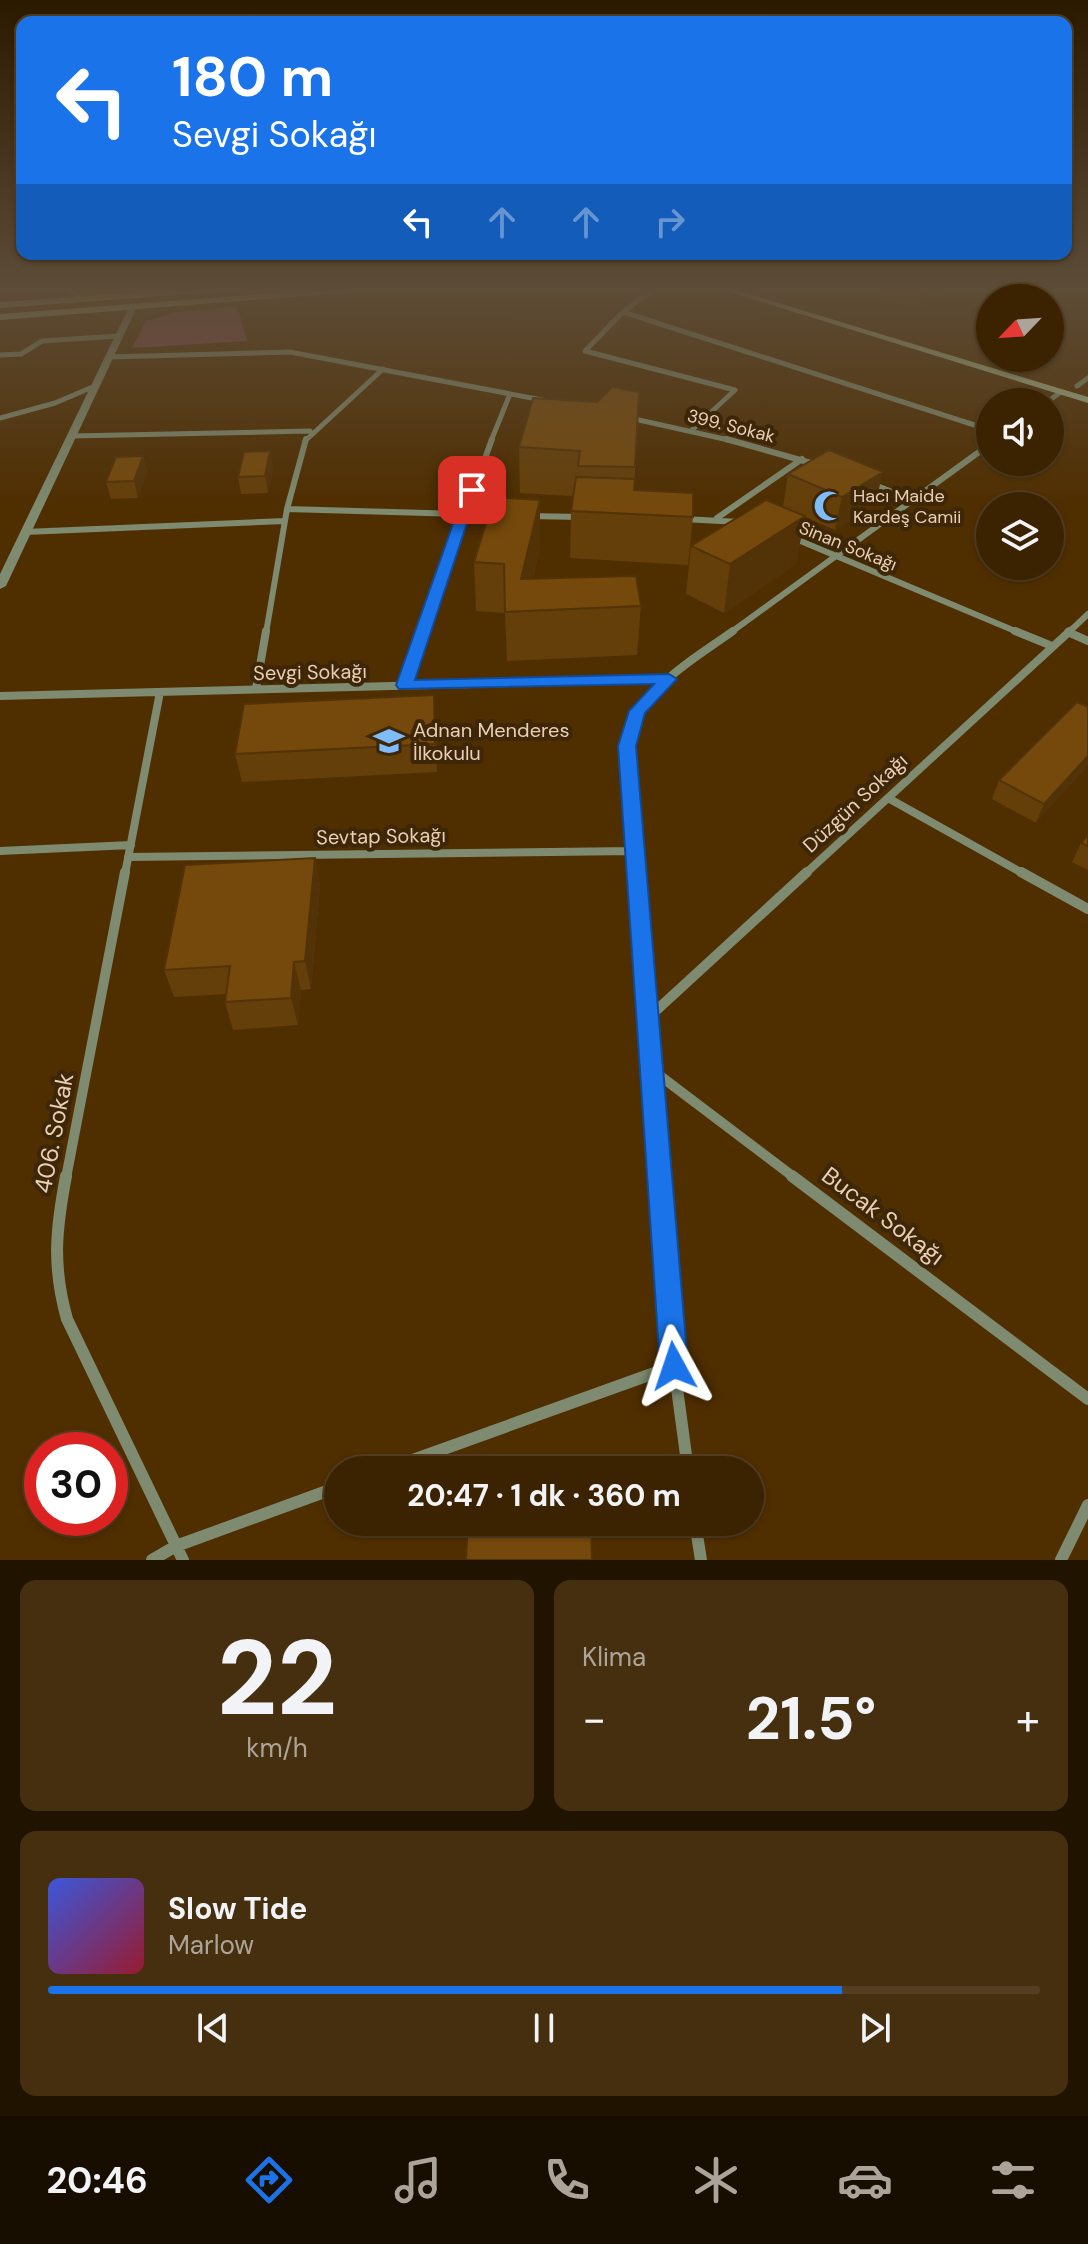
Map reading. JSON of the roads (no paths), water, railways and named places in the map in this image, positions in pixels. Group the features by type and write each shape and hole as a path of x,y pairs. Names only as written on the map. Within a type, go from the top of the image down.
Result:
{"main road":[{"path":"962,362 1048,388"},
{"path":"998,362 1088,390"},
{"path":"1064,393 1088,400"}],"street":[{"path":"0,586 107,362"},
{"path":"342,362 556,403"},
{"path":"627,362 735,390 692,430"},
{"path":"785,362 976,425"},
{"path":"256,689 287,509 310,431 383,369"},
{"path":"1077,386 1088,378"},
{"path":"0,418 55,403 95,386"},
{"path":"404,685 462,514 510,394"},
{"name":"399. Sokak","path":"616,415 692,430 830,469"},
{"path":"71,436 310,431"},
{"path":"686,1456 674,1366 628,737 637,711 669,679 976,454"},
{"path":"715,519 802,459"},
{"path":"857,479 913,500"},
{"path":"287,509 509,515"},
{"path":"525,516 589,517"},
{"path":"668,518 747,523"},
{"path":"25,532 285,521"},
{"name":"Sinan Sokağı","path":"783,535 838,555 1052,646"},
{"name":"Düzgün Sokağı","path":"647,1019 1088,614"},
{"path":"1068,632 1088,641"},
{"name":"Sevgi Sokağı","path":"0,696 669,679"},
{"name":"406. Sokak","path":"160,692 55,1232 55,1256 60,1296 67,1319 183,1560"},
{"path":"888,798 1088,909"},
{"name":"Sevtap Sokağı","path":"0,851 634,851"},
{"name":"Bucak Sokağı","path":"651,1069 1088,1399"},
{"path":"424,1456 674,1366"},
{"path":"152,1560 176,1546 324,1492"},
{"path":"1061,1560 1088,1505"},
{"path":"697,1536 701,1560"}],"place":[{"name":"Hacı Maide Kardeş Camii","path":"829,506"},
{"name":"Adnan Menderes İlkokulu","path":"389,741"}]}
